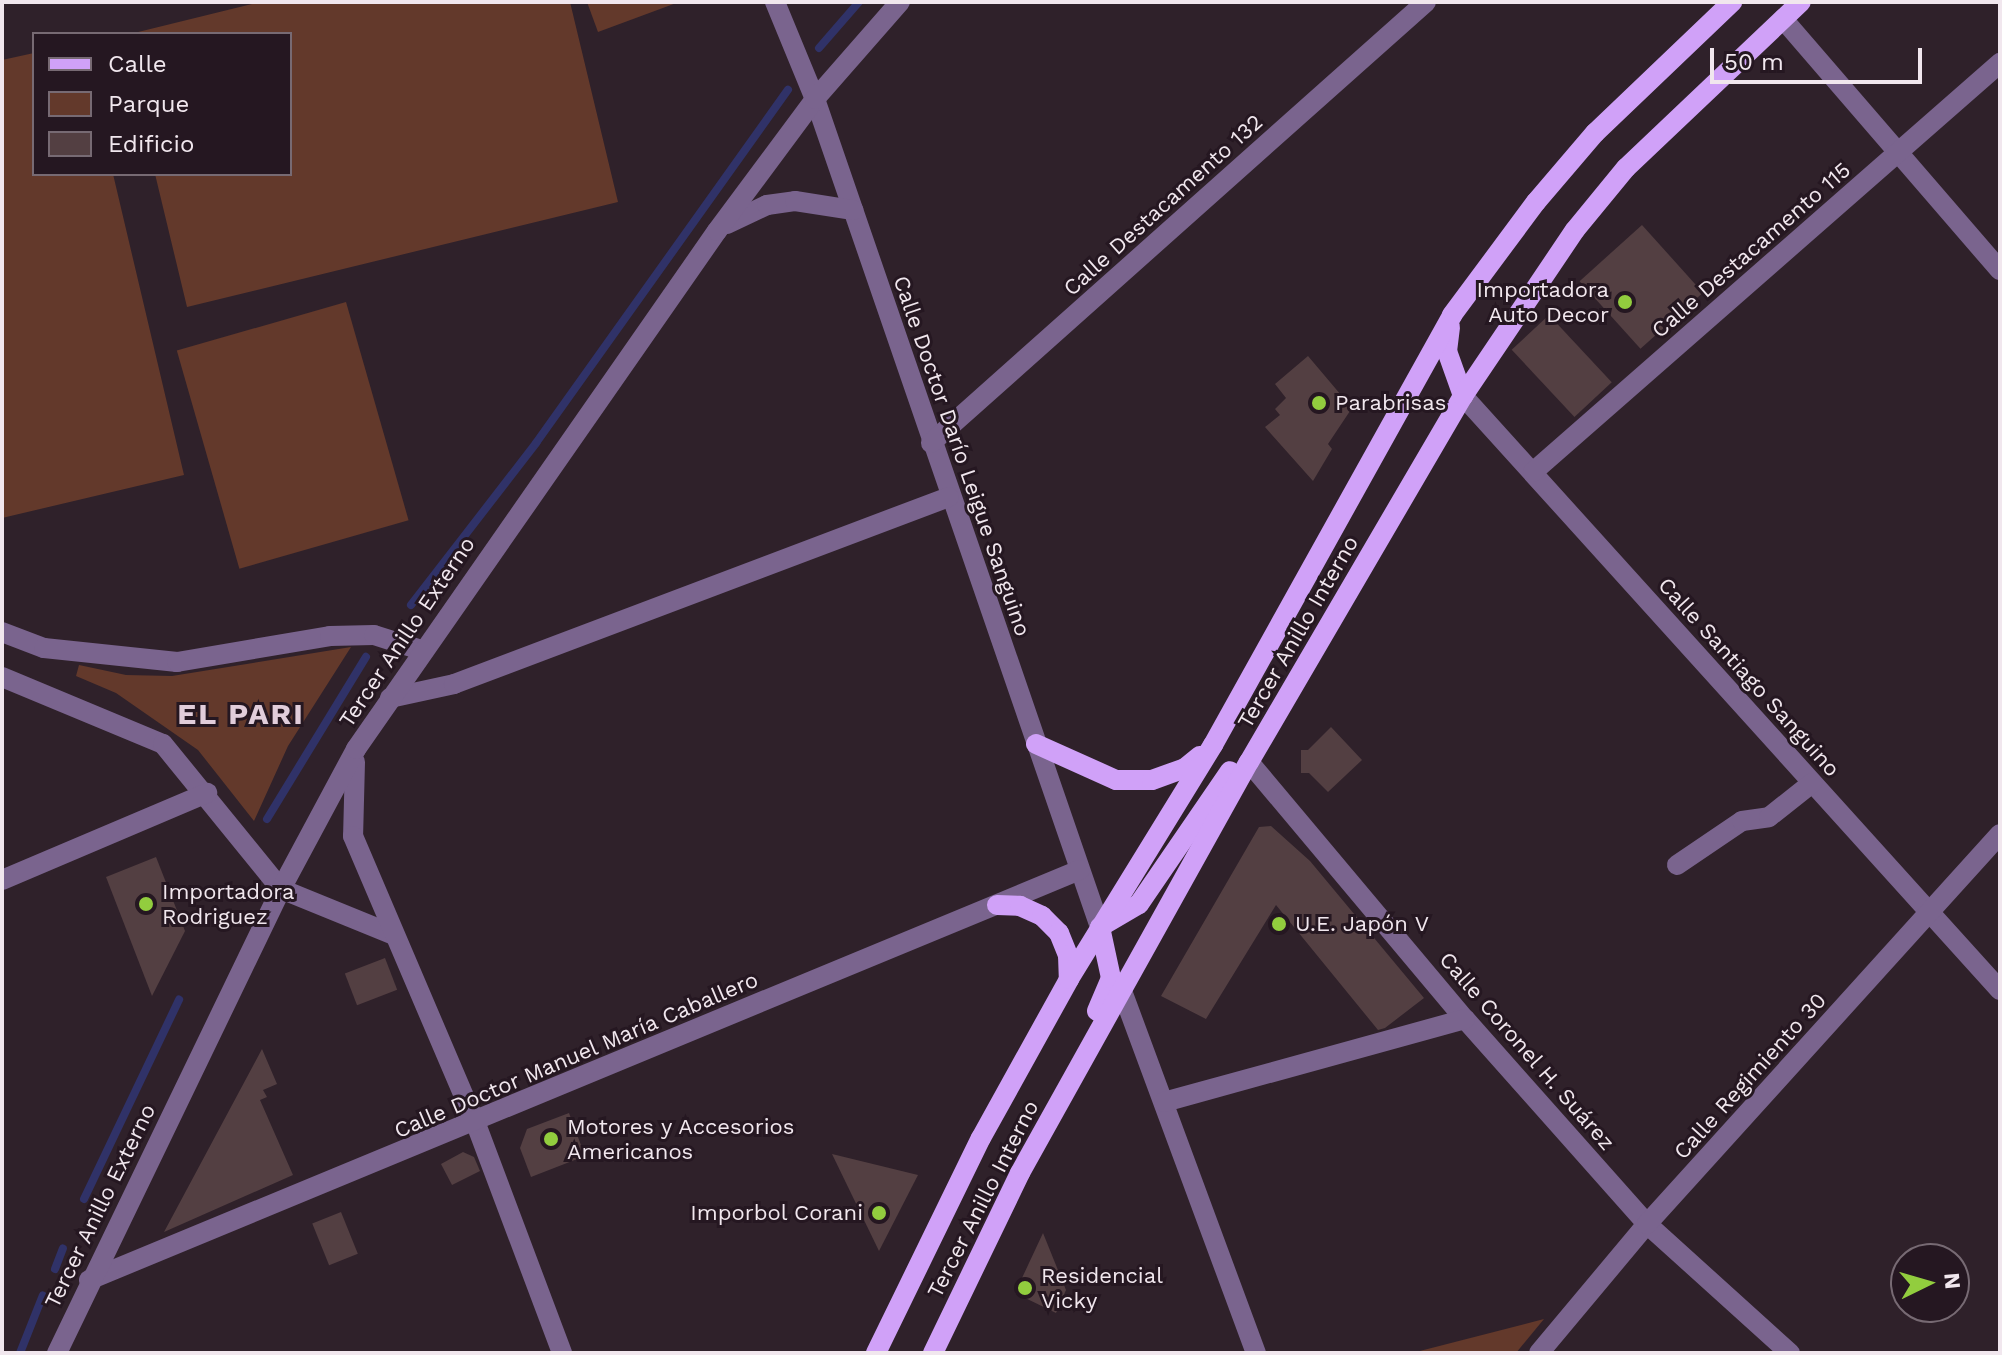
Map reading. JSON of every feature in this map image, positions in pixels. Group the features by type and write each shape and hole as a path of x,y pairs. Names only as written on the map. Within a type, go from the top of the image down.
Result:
{"main road":[{"name":"Tercer Anillo Interno","path":"876,1353 981,1138 1069,979 1213,745 1452,315 1536,202 1595,133 1732,2"},
{"name":"Tercer Anillo Interno","path":"933,1353 1059,1104 1249,762 1463,396 1575,230 1626,168 1801,2"},
{"path":"1452,315 1447,351 1463,396"},
{"path":"1059,1104 1073,1056 1111,978 1100,927 1139,904 1239,758 1273,725"},
{"path":"1036,744 1116,780 1152,780 1185,768 1213,745"},
{"path":"997,905 1020,906 1050,924 1068,955 1069,979"}],"street":[{"name":"Calle Doctor Darío Leigue Sanguino","path":"775,2 812,92 949,497 1100,927"},
{"name":"Tercer Anillo Externo","path":"57,1353 89,1280 281,889 356,749 421,650 812,92 900,2"},
{"name":"Calle Destacamento 132","path":"931,443 1426,2"},
{"path":"1783,19 2000,270"},
{"name":"Calle Destacamento 115","path":"1533,472 2000,63"},
{"path":"717,231 741,215 781,203 853,210"},
{"name":"Calle Santiago Sanguino","path":"1463,396 2000,990"},
{"path":"390,698 454,684 949,497"},
{"path":"2,632 44,648 162,661 330,636 374,635 421,650"},
{"path":"2,677 142,731 163,744 207,793 281,889 394,935"},
{"path":"356,749 350,799 353,836 476,1124 562,1353"},
{"name":"Calle Coronel H. Suárez","path":"1249,762 1465,1019 1647,1224 1790,1353"},
{"path":"1677,865 1742,821 1769,817 1812,783"},
{"path":"2,880 207,793"},
{"name":"Calle Regimiento 30","path":"1539,1353 1647,1224 2000,834"},
{"name":"Calle Doctor Manuel María Caballero","path":"89,1280 476,1124 1080,870"},
{"path":"1122,991 1256,1353"},
{"path":"1164,1102 1465,1019"}],"green space":[{"path":"260,2 570,2 618,202 187,307 155,176 292,176 292,32 138,32"},
{"path":"587,2 679,2 598,32"},
{"path":"32,53 32,176 113,176 184,475 2,518 2,60"},
{"path":"346,302 409,520 239,569 177,351"},
{"path":"351,647 288,746 254,821 198,750 116,693 76,676 79,665 126,675 172,676"},
{"path":"1544,1319 1516,1353 1412,1353"}],"building":[{"path":"1642,225 1703,293 1640,349 1580,281"},
{"path":"1549,315 1612,382 1574,417 1512,350"},
{"path":"1308,356 1352,408 1328,444 1332,449 1313,481 1265,427 1280,415 1275,409 1286,398 1275,384"},
{"path":"1331,727 1362,760 1328,792 1309,773 1301,773 1301,750 1308,750"},
{"path":"1271,826 1310,861 1424,998 1385,1028 1378,1030 1276,905 1206,1019 1161,996 1259,827"},
{"name":"Importadora Rodriguez","path":"156,857 185,931 152,996 106,877"},
{"path":"385,958 397,990 357,1005 345,973"},
{"path":"262,1049 277,1084 263,1090 267,1097 260,1100 293,1175 164,1232"},
{"name":"Motores y Accesorios Americanos","path":"569,1113 585,1156 531,1177 520,1148 527,1129"},
{"path":"463,1152 474,1157 480,1171 452,1185 441,1164"},
{"name":"Imporbol Corani","path":"832,1154 918,1175 879,1251"},
{"path":"341,1212 358,1254 329,1265 312,1224"},
{"path":"1043,1233 1066,1290 1056,1313 1015,1293"}],"waterway":[{"path":"819,48 859,2"},
{"path":"411,605 536,443 788,90"},
{"path":"267,819 366,657"},
{"path":"84,1199 179,1000"},
{"path":"55,1269 63,1248"},
{"path":"20,1353 43,1295"}],"place":[{"name":"Importadora Auto Decor","path":"1625,302"},
{"name":"Parabrisas","path":"1319,403"},
{"name":"Importadora Rodriguez","path":"146,904"},
{"name":"U.E. Japón V","path":"1279,924"},
{"name":"Motores y Accesorios Americanos","path":"551,1139"},
{"name":"Imporbol Corani","path":"879,1213"},
{"name":"Residencial Vicky","path":"1025,1288"}],"district":[{"name":"EL PARI","path":"241,714"}]}
